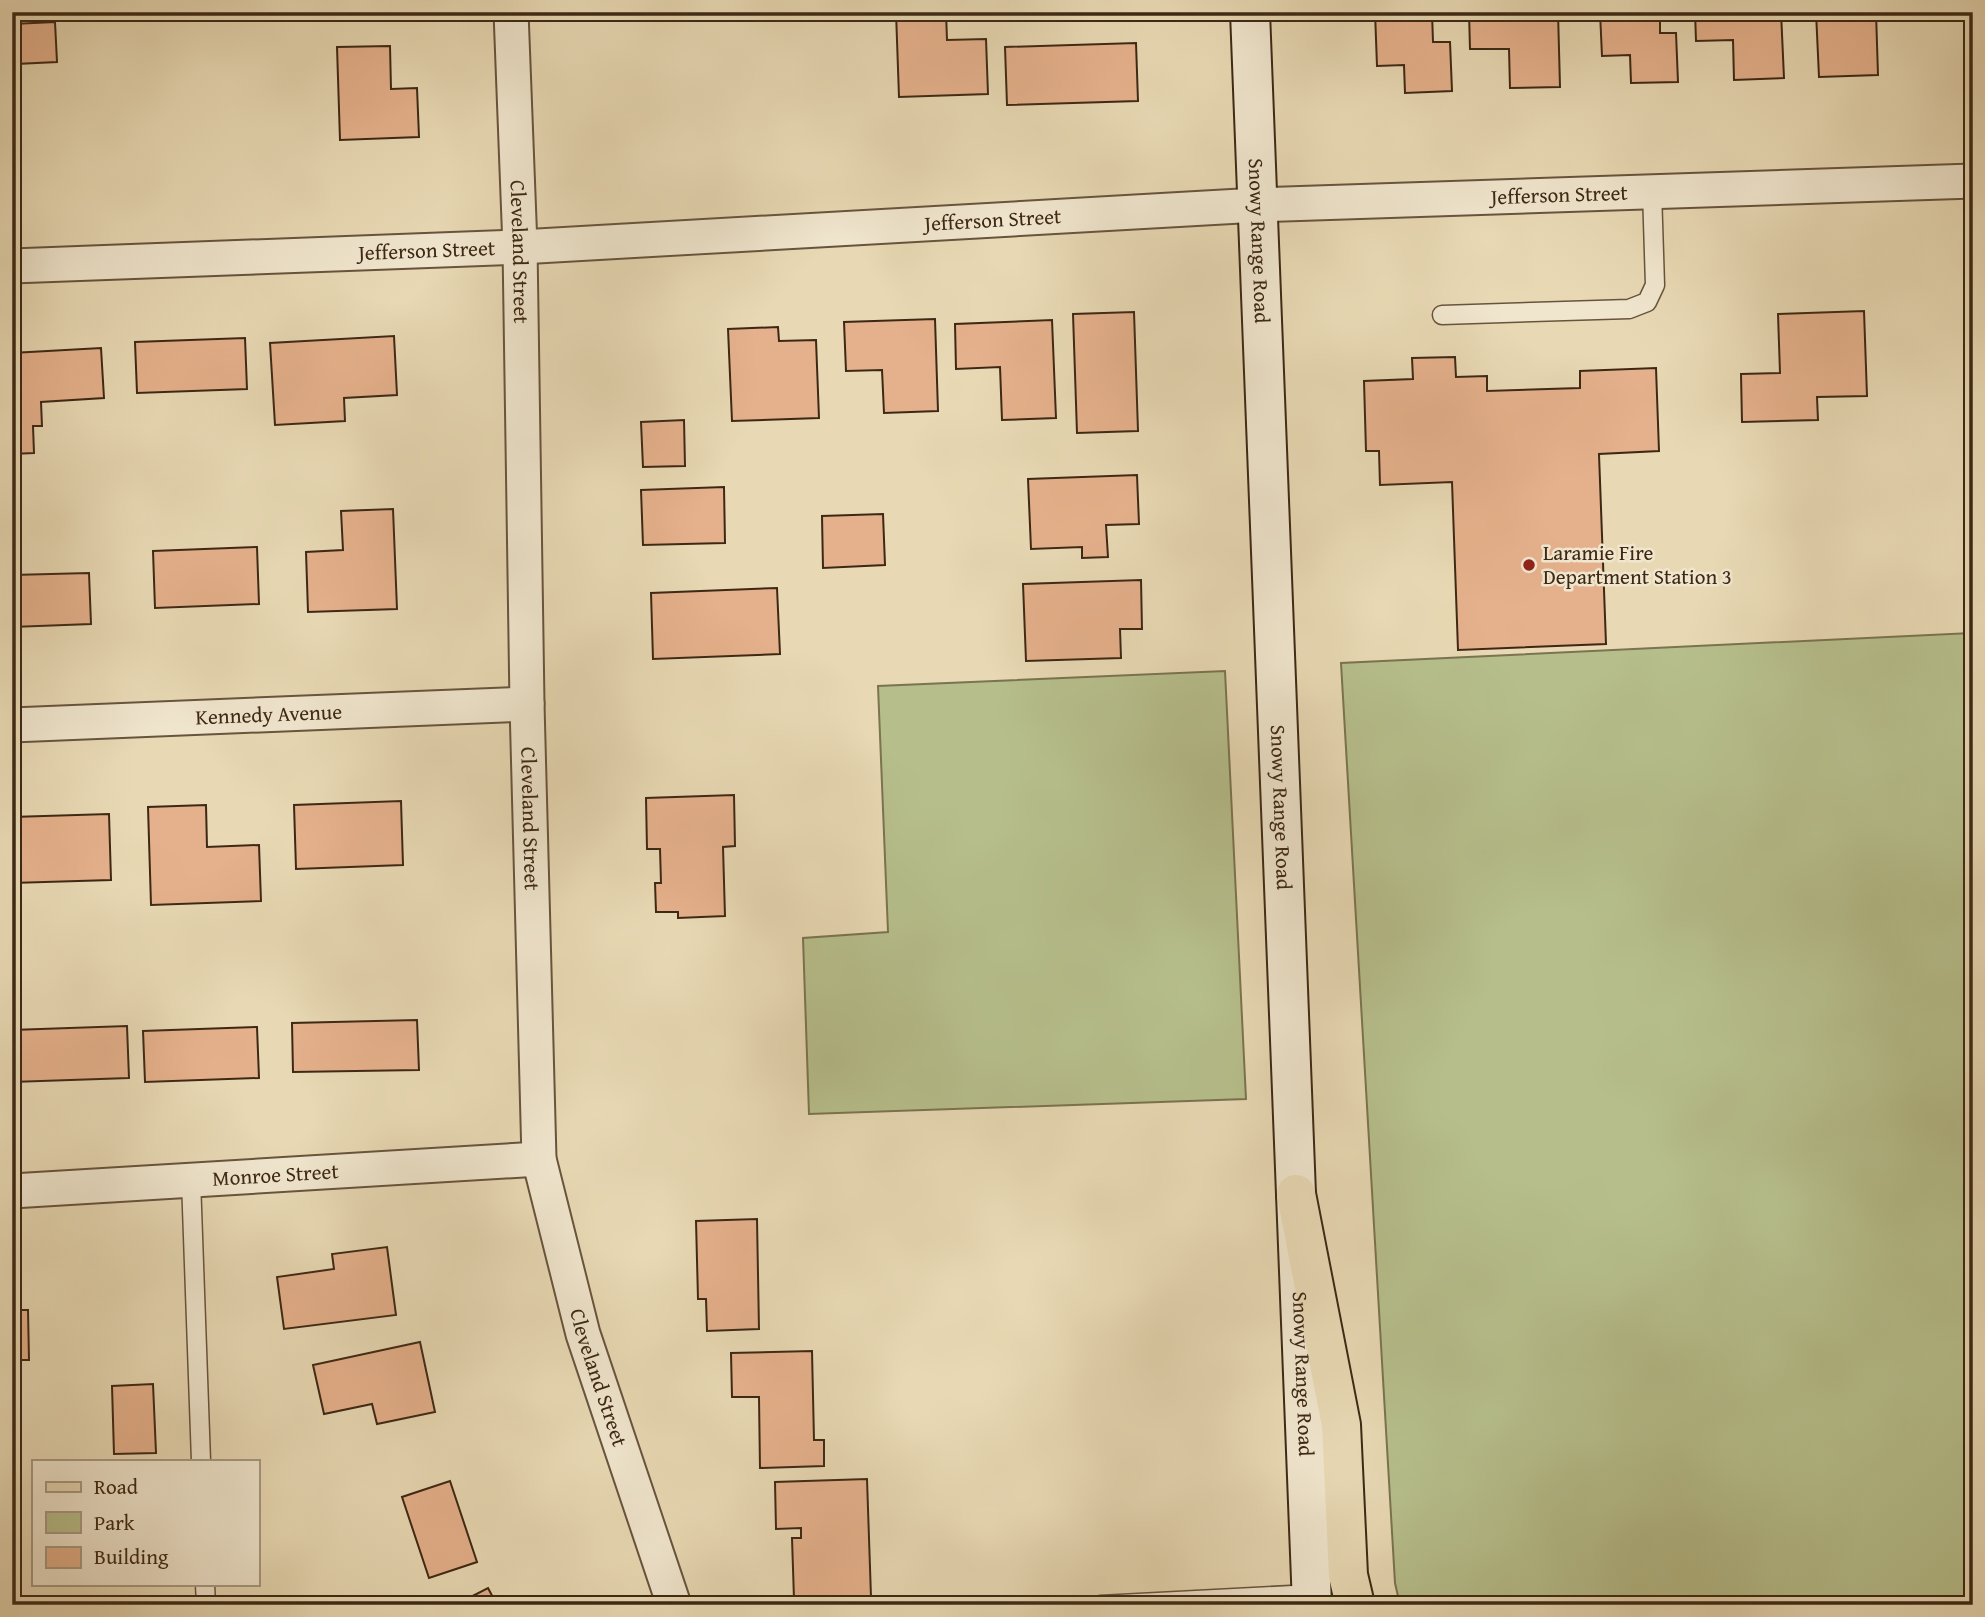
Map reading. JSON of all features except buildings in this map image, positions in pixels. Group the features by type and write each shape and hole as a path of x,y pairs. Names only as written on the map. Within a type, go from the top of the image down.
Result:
{"main road":[{"name":"Snowy Range Road","path":"1250,12 1312,1599"},
{"path":"1296,1194 1341,1425 1348,1575 1355,1605"}],"street":[{"name":"Cleveland Street","path":"511,12 520,247 527,704 539,1159 583,1334 674,1605"},
{"name":"Jefferson Street","path":"12,266 520,247 1258,205 1973,181"},
{"name":"Kennedy Avenue","path":"12,724 527,704"},
{"name":"Monroe Street","path":"12,1191 539,1159"}],"lane":[{"path":"1442,315 1629,309 1647,302 1655,285 1652,191"},
{"path":"191,1180 201,1460"},
{"path":"205,1586 206,1605"},
{"path":"1100,1605 1312,1599"}],"green space":[{"path":"1971,633 1973,1605 1400,1605 1395,1583 1341,663"},
{"path":"1225,671 1246,1099 809,1114 803,938 888,932 878,686"}],"place":[{"name":"Laramie Fire Department Station 3","path":"1529,565"}]}
